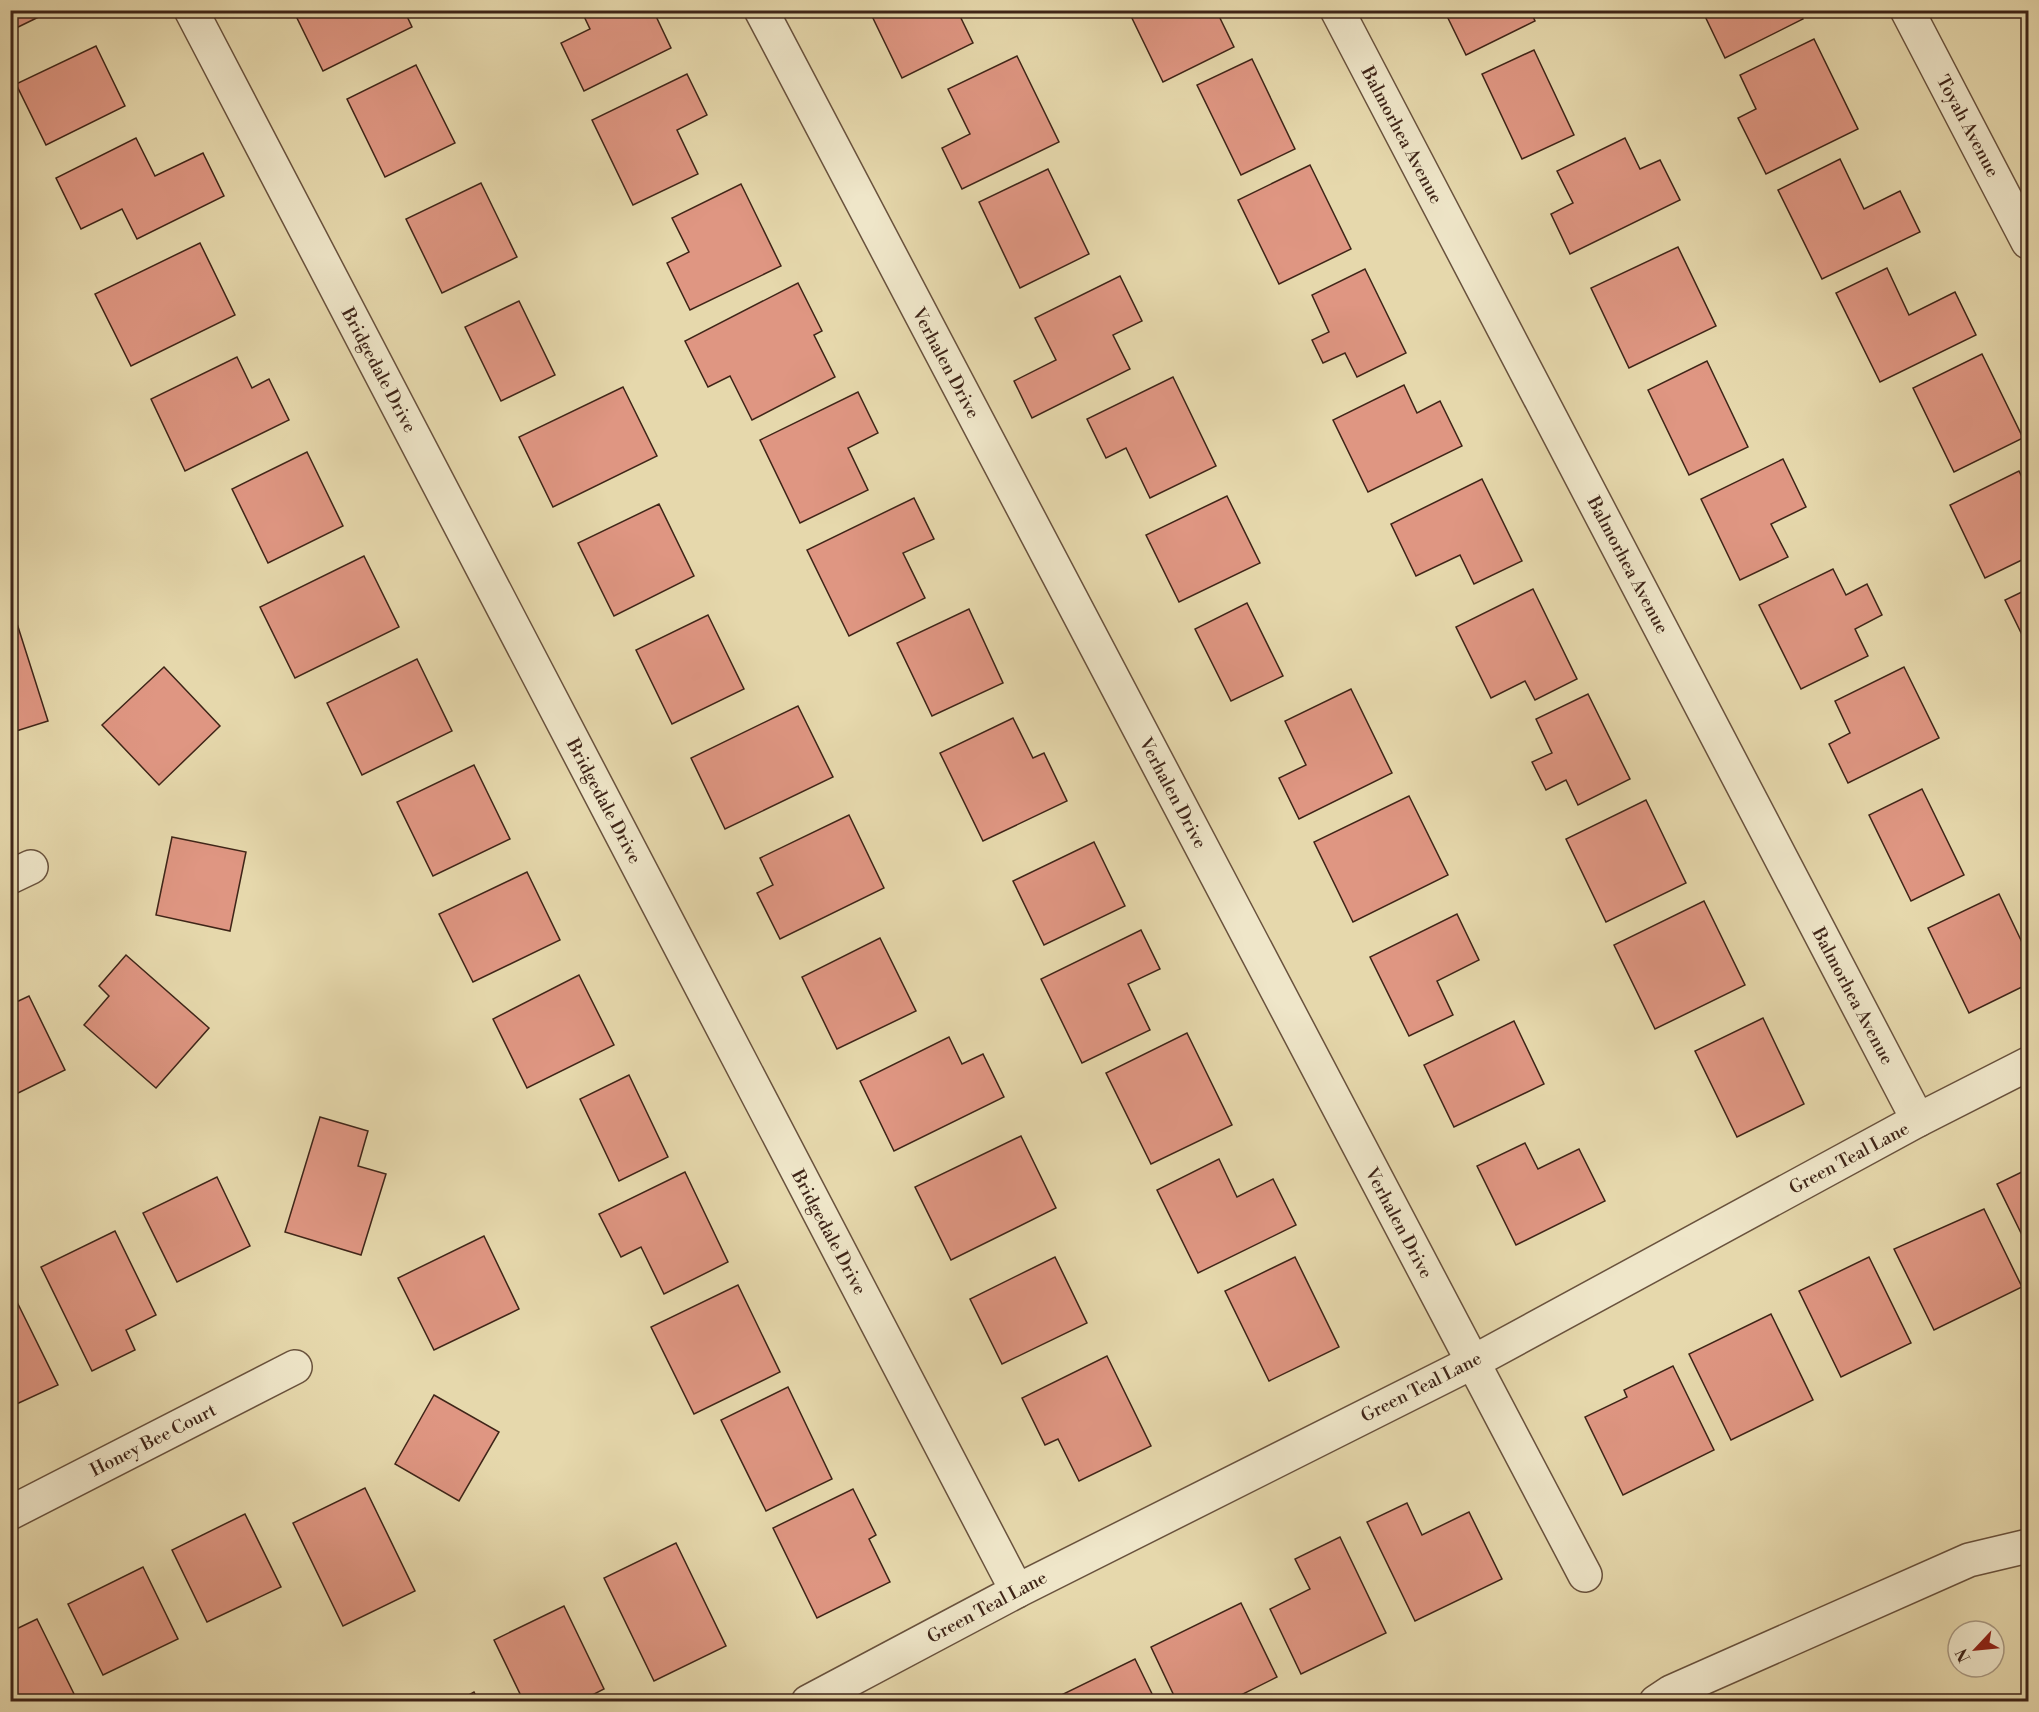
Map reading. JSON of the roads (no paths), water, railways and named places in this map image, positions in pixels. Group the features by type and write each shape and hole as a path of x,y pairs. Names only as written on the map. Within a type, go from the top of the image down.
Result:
{"street":[{"name":"Bridgedale Drive","path":"192,10 1017,1591"},
{"name":"Verhalen Drive","path":"761,10 1585,1575"},
{"name":"Balmorhea Avenue","path":"1337,10 1918,1120"},
{"name":"Toyah Avenue","path":"1907,10 2028,242"},
{"name":"Green Teal Lane","path":"808,1701 1017,1591 1473,1362 1918,1120 2028,1064"},
{"name":"Honey Bee Court","path":"10,1512 295,1367"},
{"path":"1656,1701 1671,1692 1969,1560 2028,1546"}]}
